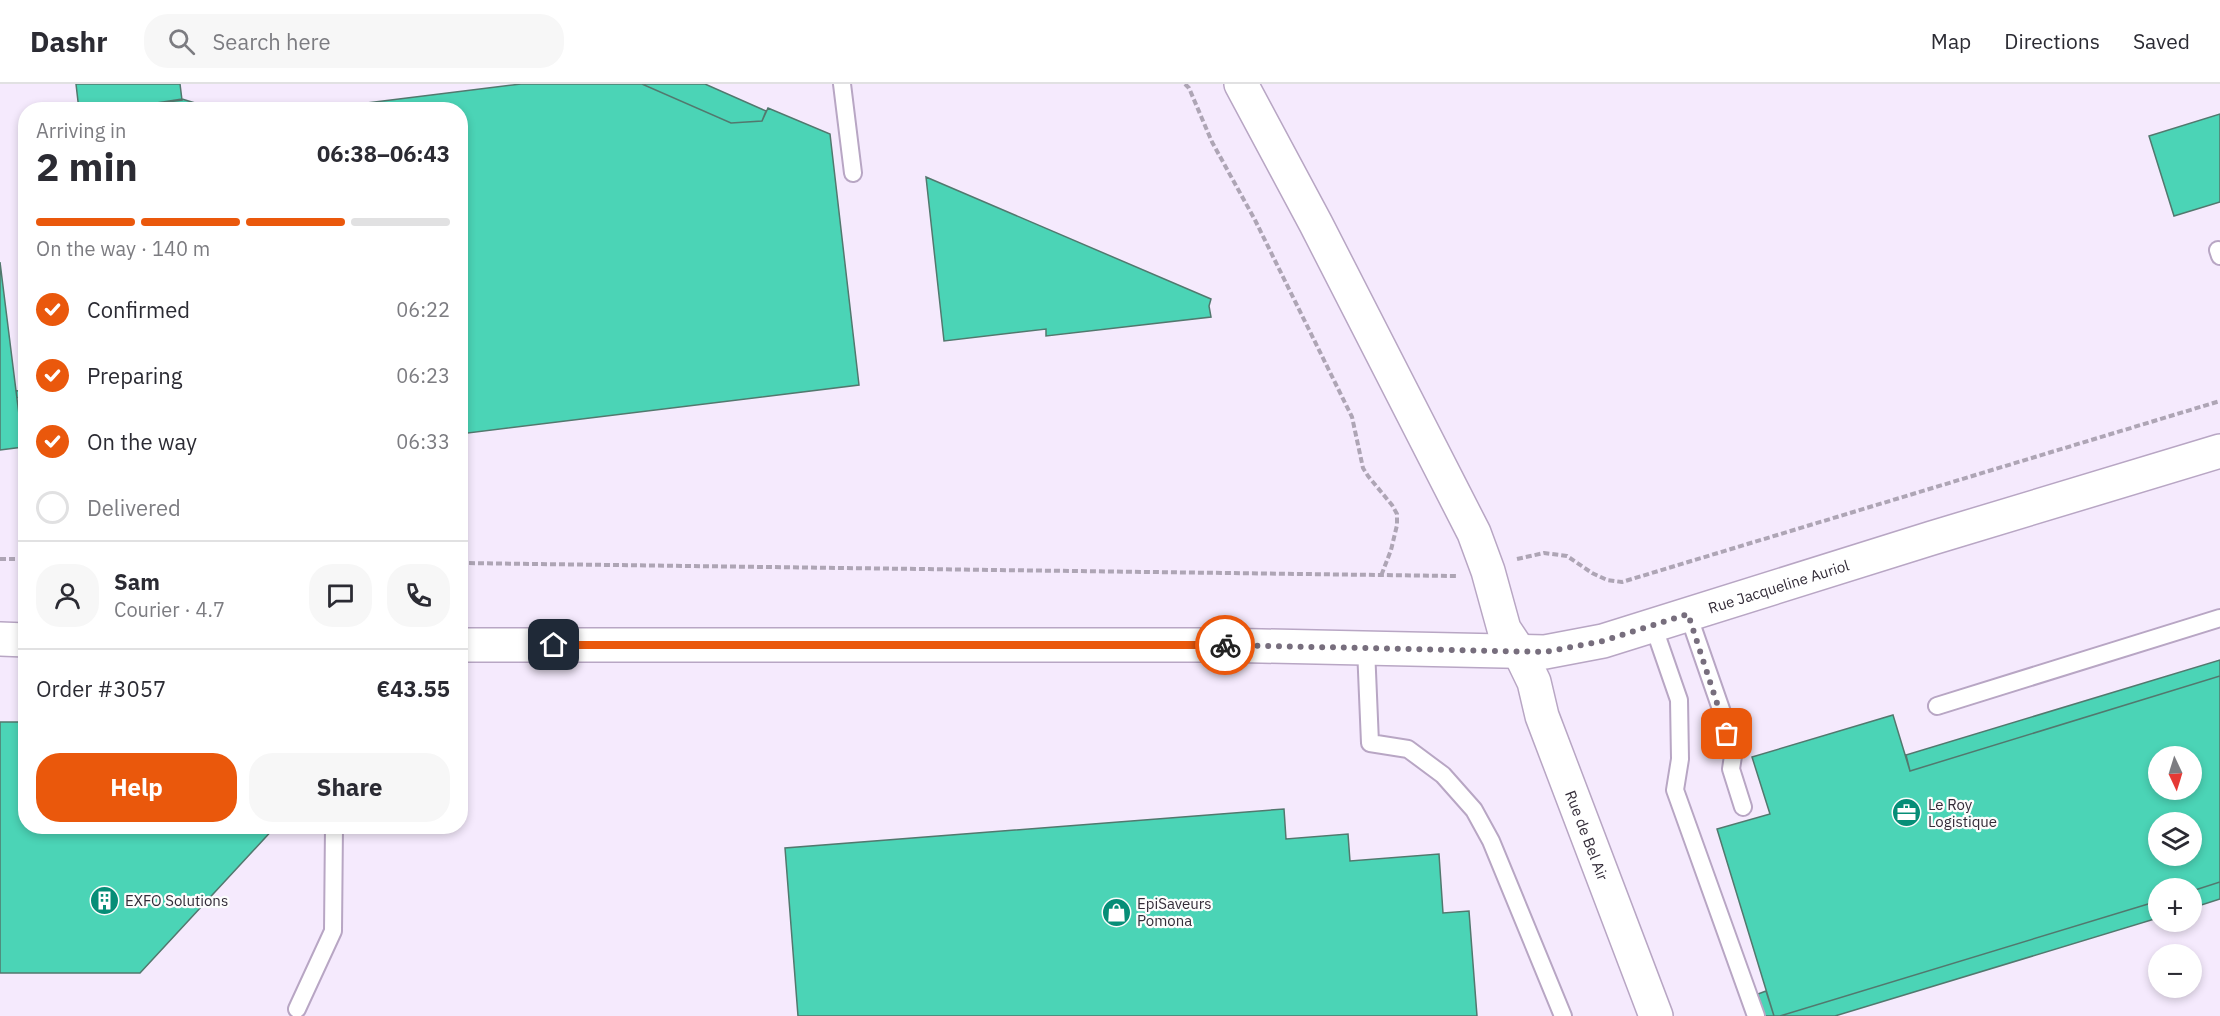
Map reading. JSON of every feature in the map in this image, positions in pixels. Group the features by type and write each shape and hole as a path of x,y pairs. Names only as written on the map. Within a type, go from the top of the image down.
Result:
{"street":[{"name":"Rue de Bel Air","path":"1240,84 1316,224 1474,533 1488,571 1504,629 1520,653 1534,682 1542,716 1656,1016"},
{"name":"Rue Jacqueline Auriol","path":"468,645 1185,645 1520,653 1571,648 1653,625 2220,451"},
{"path":"0,639 18,640"}],"lane":[{"path":"842,84 853,174"},
{"path":"1688,614 1722,712 1733,756 1731,769 1743,807"},
{"path":"1937,706 2220,618"},
{"path":"1653,625 1679,700 1680,759 1675,790 1756,1016"},
{"path":"1366,648 1370,743 1408,749 1443,775 1474,810 1491,841 1563,1016"},
{"path":"297,1009 333,931 334,834"}],"path":[{"path":"1185,84 1189,88 1212,142 1255,220 1352,417 1363,468 1397,514 1397,525 1391,550 1382,576"},
{"path":"468,563 1467,576 1488,571 1514,560 1544,553 1567,556 1592,573 1607,580 1622,582 2220,401"},
{"path":"0,559 18,559"}],"building":[{"path":"76,84 180,84 182,100 167,102 78,102"},
{"path":"521,84 642,84 731,123 762,121 768,108 830,134 859,385 468,433 468,102 375,102"},
{"path":"642,84 705,84 766,111 762,121 731,123"},
{"path":"182,99 192,102 163,102"},
{"path":"2220,114 2220,202 2174,216 2149,136"},
{"path":"926,177 1211,299 1209,306 1211,317 1046,336 1046,329 944,341"},
{"path":"0,262 18,407 18,448 0,450"},
{"path":"2220,660 2220,676 1910,771 1906,755"},
{"path":"2220,676 2220,882 2202,888 2202,878 2148,878 2148,904 1774,1016 1717,829 1770,814 1752,757 1893,715 1910,771"},
{"name":"EXFO Solutions","path":"0,722 18,722 18,834 269,834 140,973 0,973"},
{"name":"EpiSaveurs Pomona","path":"1284,809 1286,839 1348,834 1350,861 1439,854 1443,913 1469,911 1477,1016 798,1016 785,848"},
{"path":"2220,882 2220,899 2202,905 2202,888"},
{"path":"2148,904 2148,921 1835,1016 1780,1016"},
{"path":"1766,991 1774,1016 1764,1016 1758,994"}],"way so far":[{"path":"1225,645 1545,652 1603,641 1688,614 1722,712 1727,734"}],"place":[{"name":"Le Roy Logistique","path":"1907,813"},
{"name":"EXFO Solutions","path":"104,900"},
{"name":"EpiSaveurs Pomona","path":"1116,912"}],"route":[{"path":"554,645 1225,645"}]}
